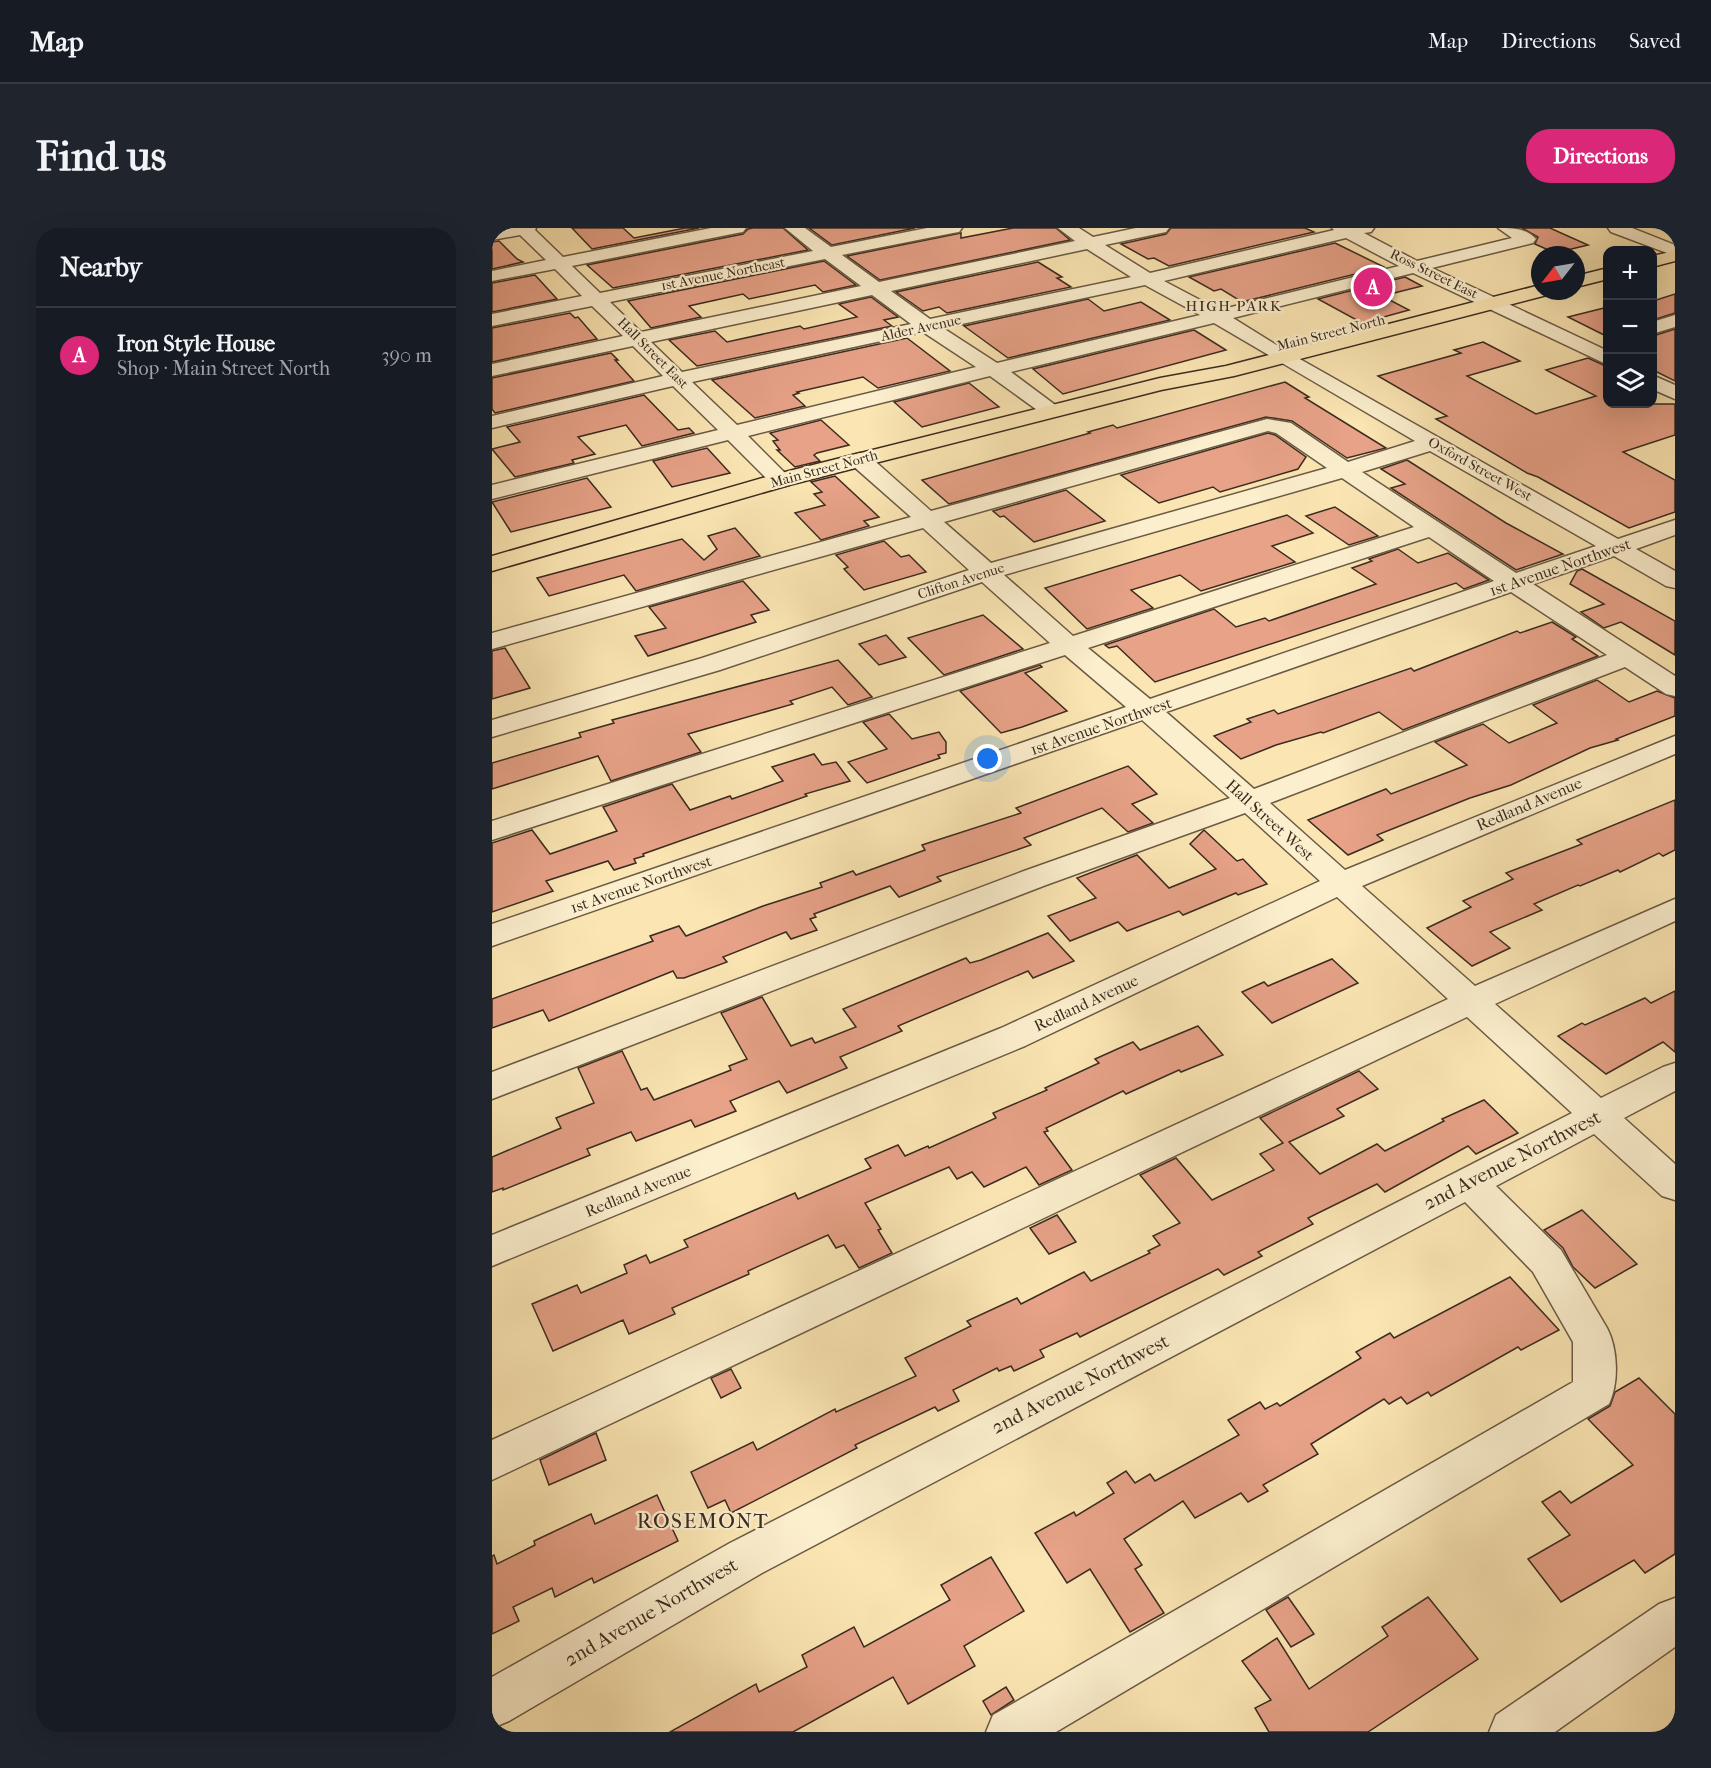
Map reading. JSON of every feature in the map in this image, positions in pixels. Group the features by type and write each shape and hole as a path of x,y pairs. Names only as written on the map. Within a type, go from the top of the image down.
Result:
{"main road":[{"path":"1585,269 1603,264"},
{"path":"1585,279 1603,274"},
{"name":"Main Street North","path":"492,564 781,480 1160,384 1227,372 1277,353 1486,299 1531,283"},
{"name":"Main Street North","path":"1486,299 1531,292"}],"street":[{"path":"492,235 524,228"},
{"name":"Hall Street East","path":"524,228 781,480"},
{"path":"492,276 737,228"},
{"path":"795,228 928,327 993,369 1051,411"},
{"name":"1st Avenue Northeast","path":"492,320 953,228"},
{"name":"Oxford Street West","path":"1067,228 1147,279 1216,316 1432,443 1675,581"},
{"path":"492,370 1160,228"},
{"path":"492,492 993,369 1006,369 1527,239 1507,228"},
{"path":"1617,228 1669,250"},
{"name":"Ross Street East","path":"1352,229 1413,266 1603,357"},
{"name":"Alder Avenue","path":"492,422 678,379 1147,279 1352,229"},
{"path":"1657,327 1675,321"},
{"path":"1583,347 1603,341"},
{"path":"1657,383 1675,393"},
{"path":"492,641 1267,425 1283,428 1431,529 1675,688"},
{"name":"Clifton Avenue","path":"492,729 711,664 987,572 1346,470 1432,443"},
{"name":"Hall Street West","path":"860,460 1067,644 1147,710 1250,801 1675,1186"},
{"name":"1st Avenue Northwest","path":"492,935 1675,527"},
{"path":"492,831 1067,644 1431,529"},
{"path":"492,1086 1035,878 1250,801 1627,657"},
{"name":"Redland Avenue","path":"492,1251 1013,1037 1341,883 1675,744"},
{"path":"492,1461 1470,1002 1675,909"},
{"name":"2nd Avenue Northwest","path":"492,1704 746,1558 1675,1076"},
{"path":"1010,1732 1594,1392 1593,1340 1547,1261 1469,1182"},
{"path":"1513,1732 1675,1620"}],"building":[{"path":"572,228 623,228 634,238 685,228 699,228 592,249"},
{"path":"753,228 783,228 808,250 613,288 587,265 743,234"},
{"path":"809,228 915,228 832,245"},
{"path":"1013,228 1056,228 1070,240 880,280 847,256 961,233 961,238"},
{"path":"1171,228 1305,228 1314,232 1169,266 1154,258 1148,259 1121,244 1166,234"},
{"path":"1522,228 1550,228 1588,245 1539,246 1535,244 1538,237"},
{"path":"499,241 523,262 492,269 492,242"},
{"path":"1335,243 1384,267 1242,302 1221,289 1214,291 1189,277"},
{"path":"824,261 856,285 823,292 815,285 749,299 743,294 689,306 701,317 651,328 628,301"},
{"path":"1038,262 1062,277 1057,278 1071,287 947,313 939,307 923,311 896,292"},
{"path":"535,275 557,299 492,312 492,283"},
{"path":"1405,277 1422,286 1382,296 1409,310 1362,323 1318,299"},
{"path":"1675,294 1675,313 1657,319 1657,300"},
{"path":"871,297 898,317 884,320 892,326 697,366 669,340 715,331 727,342 800,326 804,329 857,317 839,304"},
{"path":"1088,299 1104,311 1141,302 1170,320 1008,358 964,326"},
{"path":"1603,308 1603,334 1568,317"},
{"path":"570,313 575,318 578,317 597,339 492,362 492,328"},
{"path":"1675,329 1675,381 1657,372 1657,335"},
{"path":"1194,330 1226,350 1063,394 1033,369"},
{"path":"907,338 950,371 878,388 863,377 797,392 799,393 793,395 805,406 755,418 712,380"},
{"path":"1483,342 1520,361 1467,376 1536,414 1596,396 1546,370 1588,358 1603,365 1603,408 1657,408 1657,404 1675,404 1675,435 1623,452 1675,480 1675,512 1629,528 1527,473 1436,419 1447,416 1378,376 1461,353 1454,350"},
{"path":"611,353 634,381 495,413 492,409 492,378"},
{"path":"1285,382 1309,397 1305,398 1386,448 1347,458 1292,421 1266,417 949,504 922,480 1113,425 1117,428"},
{"path":"969,383 999,407 922,427 894,402"},
{"path":"644,395 678,430 689,428 694,433 642,446 626,425 578,437 595,454 572,460 574,463 515,477 492,449 520,442 507,427"},
{"path":"821,420 849,445 817,453 814,455 820,461 795,467 777,450 780,450 773,441 778,440 770,433"},
{"path":"1268,433 1275,435 1306,457 1298,469 1220,492 1213,487 1159,503 1121,475"},
{"path":"707,448 730,473 672,487 653,461"},
{"path":"1407,460 1506,523 1563,554 1516,570 1391,488 1405,484 1381,469"},
{"path":"835,476 879,517 864,521 869,526 821,540 795,513 825,505 814,494 822,492 811,482"},
{"path":"587,478 611,507 511,532 492,502"},
{"path":"1066,490 1105,521 1034,542 1004,516 1000,517 993,511"},
{"path":"1335,507 1378,536 1349,545 1306,516"},
{"path":"1287,515 1313,533 1272,546 1295,562 1201,591 1180,575 1131,590 1153,608 1087,629 1045,588"},
{"path":"735,528 760,556 636,591 624,575 549,596 537,578 682,539 704,560 717,549 708,536"},
{"path":"884,541 901,557 909,555 926,572 864,590 844,569 848,567 836,555"},
{"path":"1398,549 1418,563 1448,553 1489,580 1464,589 1456,583 1155,682 1117,646 1109,648 1105,645 1214,609 1236,627 1265,618 1269,621 1376,584 1352,568 1372,561 1369,559"},
{"path":"1582,569 1675,621 1675,655 1621,622 1604,628 1581,612 1604,604 1570,584 1577,571"},
{"path":"743,581 769,610 751,615 756,622 648,656 635,636 666,628 649,607"},
{"path":"983,615 1023,649 944,675 908,638"},
{"path":"1552,622 1576,637 1572,639 1598,656 1403,730 1379,712 1323,733 1276,745 1241,759 1214,736 1251,722 1247,719 1274,710 1278,714 1411,668 1414,671 1517,631 1520,633"},
{"path":"886,635 906,657 879,665 859,644"},
{"path":"505,648 530,688 492,699 492,651"},
{"path":"838,660 872,697 848,705 832,687 790,701 793,704 688,734 701,752 611,781 598,756 492,789 492,763 581,737 579,733 614,723 612,720"},
{"path":"1040,665 1042,667 1025,673 1067,711 1022,727 1001,733 960,691"},
{"path":"1597,680 1629,702 1657,691 1675,698 1675,716 1616,739 1618,740 1590,748 1511,785 1470,798 1377,835 1383,840 1348,855 1308,820 1386,789 1391,794 1467,765 1435,742 1483,724 1509,743 1557,723 1533,705"},
{"path":"889,714 912,739 939,732 946,742 946,753 938,755 940,758 867,783 848,762 887,749 863,722"},
{"path":"814,754 822,765 836,762 850,781 805,794 807,796 643,854 644,856 634,859 636,863 614,870 608,861 546,881 553,891 492,912 492,843 532,830 550,854 617,831 603,807 672,784 690,810 730,796 732,799 783,781 772,767"},
{"path":"1128,766 1157,794 1132,804 1153,823 1128,832 1102,808 1024,838 1031,845 937,877 941,881 899,897 890,886 814,914 816,917 810,919 817,930 791,939 786,932 723,957 727,962 684,978 677,978 673,971 549,1021 543,1010 492,1028 492,999 653,941 650,936 679,926 686,936 763,906 822,887 820,883 853,871 856,875 925,850 922,845 1021,813 1016,808"},
{"path":"1675,800 1675,850 1663,856 1659,853 1620,872 1618,870 1534,904 1542,910 1490,932 1510,948 1472,966 1427,928 1471,907 1463,901 1513,879 1506,873 1582,844 1577,840"},
{"path":"1204,830 1237,861 1243,859 1267,884 1238,895 1236,893 1183,915 1179,911 1127,931 1118,922 1070,941 1048,916 1096,898 1077,878 1137,855 1169,888 1216,869 1190,844"},
{"path":"1048,933 1074,961 1033,978 1028,971 898,1026 902,1031 840,1057 847,1068 787,1093 779,1081 730,1101 736,1111 695,1127 691,1120 636,1141 631,1132 587,1149 590,1155 503,1190 503,1188 492,1192 492,1157 561,1128 556,1118 594,1103 578,1068 622,1051 641,1090 647,1088 654,1100 731,1070 729,1066 747,1059 721,1013 762,997 791,1046 812,1038 815,1043 856,1027 843,1009 966,958 970,963 981,960"},
{"path":"1332,959 1358,983 1272,1023 1242,992 1264,982 1268,986"},
{"path":"1675,991 1675,1052 1663,1042 1606,1074 1558,1036 1582,1023 1585,1025 1645,998 1651,1003"},
{"path":"1198,1026 1223,1055 1181,1072 1179,1070 1126,1094 1123,1091 1046,1128 1048,1131 1044,1132 1072,1170 1039,1185 1026,1167 984,1187 972,1172 957,1179 949,1167 865,1203 892,1253 859,1268 844,1245 836,1248 828,1235 748,1271 749,1274 672,1308 675,1314 629,1334 623,1320 553,1351 532,1304 577,1285 581,1293 627,1273 624,1265 646,1255 650,1263 688,1247 684,1240 795,1193 798,1199 871,1168 865,1159 898,1145 905,1156 928,1146 929,1148 996,1118 993,1113 1047,1090 1045,1088 1099,1063 1095,1059 1133,1042 1140,1050"},
{"path":"1359,1071 1378,1089 1337,1109 1344,1116 1289,1142 1320,1174 1377,1144 1385,1151 1444,1121 1442,1119 1484,1100 1518,1133 1476,1154 1468,1146 1385,1192 1377,1184 1308,1218 1313,1224 1258,1252 1262,1256 1224,1275 1218,1269 1080,1337 1077,1333 1040,1350 1044,1357 1014,1371 1011,1366 999,1371 997,1368 953,1390 959,1401 938,1411 935,1407 855,1445 857,1448 731,1513 725,1500 708,1508 691,1472 753,1442 757,1450 835,1409 836,1412 916,1376 905,1358 971,1326 967,1321 1017,1298 1021,1304 1084,1272 1091,1281 1150,1253 1148,1251 1160,1245 1153,1236 1180,1223 1140,1175 1176,1158 1212,1200 1274,1170 1260,1154 1283,1143 1260,1118"},
{"path":"1582,1210 1637,1264 1595,1288 1573,1267 1563,1248 1544,1230"},
{"path":"1057,1215 1076,1242 1049,1254 1030,1228"},
{"path":"1510,1277 1559,1330 1521,1350 1518,1347 1431,1396 1428,1392 1407,1404 1401,1397 1389,1404 1384,1399 1311,1444 1318,1454 1263,1485 1268,1491 1248,1502 1241,1493 1195,1518 1183,1501 1124,1539 1142,1565 1135,1569 1164,1613 1130,1632 1090,1569 1067,1583 1035,1533 1074,1512 1076,1516 1114,1493 1107,1483 1126,1471 1135,1483 1150,1474 1155,1481 1239,1435 1228,1420 1260,1402 1265,1409 1277,1403 1280,1406 1361,1358 1356,1352 1390,1333 1394,1338"},
{"path":"731,1369 741,1388 721,1398 711,1378"},
{"path":"1639,1378 1675,1414 1675,1554 1645,1573 1634,1560 1561,1602 1528,1559 1570,1535 1542,1502 1560,1491 1571,1503 1633,1465 1588,1419 1610,1406 1615,1392"},
{"path":"596,1433 606,1460 549,1485 540,1460"},
{"path":"657,1495 678,1541 594,1583 592,1578 555,1597 552,1588 513,1607 519,1621 492,1634 492,1556 494,1555 497,1564 535,1545 534,1541 591,1514 595,1524"},
{"path":"991,1557 1024,1611 964,1646 975,1666 908,1704 893,1677 793,1732 670,1732 756,1684 759,1692 807,1667 802,1655 854,1627 864,1647 950,1600 941,1585"},
{"path":"1288,1597 1314,1634 1291,1647 1266,1610"},
{"path":"1428,1597 1478,1659 1368,1732 1269,1732 1255,1708 1271,1700 1242,1661 1277,1638 1309,1689 1388,1636 1382,1627"},
{"path":"1006,1687 1014,1700 991,1715 983,1701"}],"place":[{"name":"Iron Style House","path":"1373,287"}],"district":[{"name":"HIGH PARK","path":"1234,306"},
{"name":"ROSEMONT","path":"703,1521"}]}
